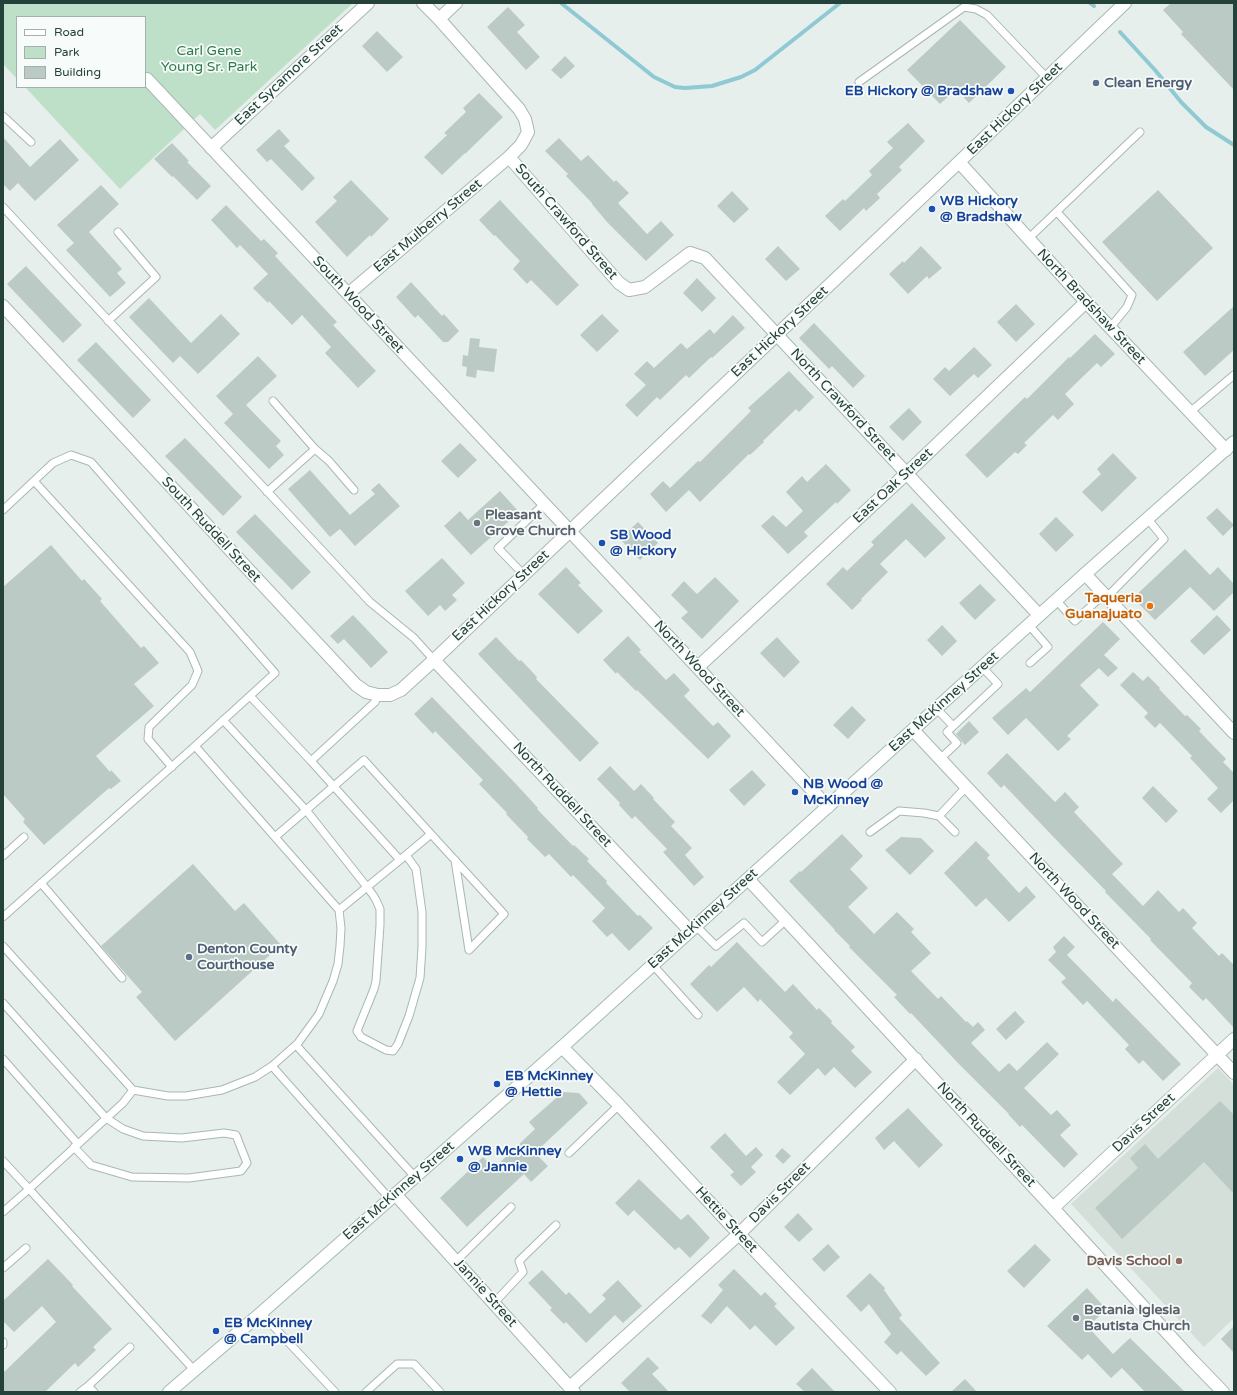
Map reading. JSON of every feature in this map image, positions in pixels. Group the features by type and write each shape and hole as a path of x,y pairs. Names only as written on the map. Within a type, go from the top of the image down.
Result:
{"street":[{"name":"East Sycamore Street","path":"210,148 368,3"},
{"name":"South Crawford Street","path":"423,3 439,18 519,109 525,119 528,132 521,145 509,157 620,283 629,290 645,287 690,253 705,258 777,335"},
{"path":"439,18 456,3"},
{"name":"East Hickory Street","path":"434,660 1125,3"},
{"name":"South Wood Street","path":"147,79 570,532"},
{"name":"East Mulberry Street","path":"348,294 509,157"},
{"name":"North Bradshaw Street","path":"959,162 1110,328 1190,412 1230,446"},
{"name":"East Oak Street","path":"698,667 907,473 1086,302"},
{"name":"South Ruddell Street","path":"3,306 356,685 366,692 378,695"},
{"name":"North Crawford Street","path":"777,335 1039,615"},
{"name":"East McKinney Street","path":"170,1392 261,1314 392,1196 562,1047 692,927 748,879 1147,518 1230,446"},
{"name":"North Wood Street","path":"570,532 828,807"},
{"path":"1085,574 1234,733"},
{"path":"378,695 390,695 401,690 434,660"},
{"name":"North Ruddell Street","path":"434,660 692,927"},
{"name":"North Wood Street","path":"913,730 1234,1073"},
{"name":"North Ruddell Street","path":"748,879 1223,1392"},
{"name":"Davis Street","path":"1053,1208 1234,1039"},
{"name":"Hettie Street","path":"562,1047 619,1105 739,1234 890,1392"},
{"name":"Davis Street","path":"572,1390 739,1234 916,1060"},
{"name":"Jannie Street","path":"392,1196 456,1261 572,1390"}],"lane":[{"path":"859,82 964,7 976,9 987,15 1047,78"},
{"path":"3,116 31,142"},
{"path":"1028,239 1140,132"},
{"path":"3,207 370,602 414,638 434,660"},
{"path":"1057,212 1132,294 1127,307 1110,328"},
{"path":"108,321 156,277 118,232"},
{"path":"1190,412 1234,375"},
{"path":"273,402 315,449 329,460 354,490"},
{"path":"267,492 315,449"},
{"path":"3,510 53,462 71,455 91,462 275,673 3,917"},
{"path":"34,481 190,652 198,671 192,685 149,727 148,738 172,767"},
{"path":"524,575 498,548 544,504"},
{"path":"1056,600 1074,621 1105,596 1164,539 1147,518"},
{"path":"1029,625 1048,647 1030,663"},
{"path":"940,759 957,744 947,732 998,684 982,667"},
{"path":"311,761 375,702 378,695"},
{"path":"223,720 306,810 373,895 380,909 379,951 374,989 357,1031 361,1037 386,1050 391,1051 395,1049 418,988 420,978 423,916 417,871 333,787 311,761 250,696"},
{"path":"937,709 953,726"},
{"path":"3,946 133,1090 168,1096 204,1094 239,1084 255,1077 272,1066 296,1045 309,1030 319,1014 333,981 340,946 339,910 195,746"},
{"path":"275,837 364,760 431,834 455,860 504,914 469,950 455,860"},
{"path":"939,816 966,787"},
{"path":"870,832 899,811 939,816 955,832"},
{"path":"339,910 431,834"},
{"path":"3,856 24,837"},
{"path":"41,883 122,978"},
{"path":"692,927 716,946 744,923 762,942 786,920"},
{"path":"652,964 698,1015"},
{"path":"3,1004 106,1118 123,1130 143,1136 182,1138 224,1132 236,1135 247,1163 241,1171 189,1178 132,1177 91,1165 3,1059"},
{"path":"296,1045 415,1177"},
{"path":"272,1066 392,1196"},
{"path":"3,1212 123,1103 133,1090"},
{"path":"569,1153 619,1105"},
{"path":"3,1161 194,1370"},
{"path":"456,1261 511,1207"},
{"path":"494,1303 523,1272 519,1261 556,1225"},
{"path":"3,1268 26,1248"},
{"path":"261,1314 281,1333 335,1392"},
{"path":"80,1392 130,1346"},
{"path":"366,1392 397,1364 414,1364 440,1392"},
{"path":"88,1386 94,1392"},
{"path":"373,1386 379,1392"}],"shaded area":[{"name":"Davis School","path":"1218,1068 1234,1085 1234,1318 1204,1347 1071,1204"}],"green space":[{"name":"Carl Gene Young Sr. Park","path":"3,3 353,3 215,130 200,114 120,189 26,88 146,88 146,16 16,16 16,78 3,64"}],"building":[{"path":"1171,3 1234,3 1234,90 1181,34 1183,32 1163,10"},
{"path":"508,7 525,25 517,32 540,57 526,70 487,27"},
{"path":"960,20 1006,67 969,103 956,89 940,104 907,70"},
{"path":"377,31 403,57 387,72 362,46"},
{"path":"565,56 575,66 561,79 551,70"},
{"path":"479,93 503,117 442,175 424,157 447,135 444,133 466,112 463,108"},
{"path":"908,123 925,141 899,167 902,170 877,194 880,198 866,211 864,208 840,231 825,216 843,199 845,201 872,175 869,171 893,148 887,142"},
{"path":"279,129 290,141 284,146 315,178 302,191 271,159 267,162 256,150"},
{"path":"3,137 30,167 60,139 79,160 35,201 18,183 10,191 3,184"},
{"path":"559,138 581,161 588,155 614,182 616,180 629,193 618,203 647,234 661,221 674,235 646,261 607,222 592,203 566,176 568,174 545,151"},
{"path":"172,143 189,161 187,162 211,186 197,200 154,159"},
{"path":"351,180 389,219 371,237 370,235 347,257 315,222 337,201 333,197"},
{"path":"101,185 119,204 89,232 122,269 117,273 126,283 110,297 66,250 74,243 57,225"},
{"path":"1158,190 1213,248 1157,301 1102,242"},
{"path":"732,191 749,209 734,223 717,206"},
{"path":"500,200 579,285 557,306 531,280 527,284 513,269 520,261 479,220"},
{"path":"226,205 261,241 264,239 278,253 275,256 337,322 333,325 376,371 358,388 325,353 331,347 302,315 292,325 269,301 268,303 253,288 268,274 240,245 237,248 211,220"},
{"path":"778,246 800,269 786,281 765,259"},
{"path":"921,246 942,268 929,279 927,276 908,294 889,274 903,261 904,263"},
{"path":"26,266 82,325 63,343 7,284"},
{"path":"697,278 716,298 702,312 683,293"},
{"path":"411,282 442,316 444,314 459,331 448,342 443,342 418,315 415,318 396,297"},
{"path":"149,298 191,343 221,314 240,334 198,374 180,356 173,363 129,317"},
{"path":"1016,304 1035,324 1016,342 997,322"},
{"path":"1234,306 1234,350 1205,376 1183,352"},
{"path":"602,314 619,331 597,352 580,335"},
{"path":"733,315 745,328 689,378 686,375 660,400 657,397 637,417 625,405 646,385 634,374 647,361 654,368 681,343 687,349 710,329 714,334"},
{"path":"814,323 865,376 853,388 832,366 829,369 799,338"},
{"path":"1095,334 1115,354 1101,367 1097,363 1065,394 1074,404 1058,420 1053,415 1024,443 1027,445 1018,454 1015,452 987,478 965,455 1025,397 1027,399 1069,357 1070,358"},
{"path":"470,338 480,339 479,347 497,349 494,372 477,370 476,378 466,376 467,367 462,366 463,355 468,356"},
{"path":"96,342 151,400 133,418 77,360"},
{"path":"974,347 992,365 978,378 974,374 950,396 933,379 945,367 949,371"},
{"path":"258,356 277,376 246,405 281,441 276,446 284,455 269,469 224,423 233,414 216,396"},
{"path":"789,371 814,397 799,412 796,409 763,441 764,442 750,455 749,454 700,502 689,490 666,512 650,494 663,481 670,488 698,461 700,462 751,411 748,408"},
{"path":"909,408 922,422 903,441 889,427"},
{"path":"185,438 242,497 223,516 165,456"},
{"path":"460,443 477,460 458,478 441,461"},
{"path":"1113,453 1137,478 1102,512 1082,492 1101,474 1097,469"},
{"path":"826,464 851,490 804,532 808,536 788,554 761,526 773,515 786,527 803,511 786,492 802,476 807,482"},
{"path":"310,470 350,515 375,494 371,490 379,483 400,506 355,546 340,529 330,537 288,489"},
{"name":"Pleasant Grove Church","path":"500,491 519,512 471,555 444,526 460,511 468,520"},
{"path":"912,503 946,538 925,558 906,539 880,564 888,572 852,610 826,584 843,567 847,571 874,545 871,542"},
{"path":"1217,508 1234,525 1223,536 1206,518"},
{"path":"255,514 311,572 292,590 236,532"},
{"path":"1056,517 1074,535 1056,552 1039,534"},
{"path":"638,522 658,543 640,560 620,539"},
{"path":"51,545 82,581 84,579 102,599 100,601 141,648 144,646 159,663 134,684 154,706 96,756 110,772 111,770 121,781 111,789 109,788 44,845 23,822 25,819 3,794 3,587"},
{"path":"1185,549 1210,575 1218,567 1234,584 1234,592 1214,611 1190,587 1155,620 1133,598"},
{"path":"442,558 465,583 452,595 457,600 445,611 440,605 428,616 405,591"},
{"path":"566,567 581,583 578,585 603,611 578,634 538,594"},
{"path":"715,577 739,601 702,639 681,618 688,612 671,595 684,581 697,594"},
{"path":"980,584 996,600 975,620 959,603"},
{"path":"353,615 388,652 371,668 344,639 338,644 330,636"},
{"path":"1217,615 1231,630 1204,655 1190,641"},
{"path":"1103,622 1120,639 1104,655 1118,668 1108,677 1099,668 1080,685 1099,705 1067,736 1071,739 1058,751 1026,718 1008,735 992,718 1026,688 1030,692"},
{"path":"942,625 957,641 942,656 927,640"},
{"path":"628,636 641,650 639,652 666,680 674,673 690,690 684,696 713,726 718,722 731,736 708,759 637,690 636,691 617,672 616,674 603,660"},
{"path":"496,637 519,661 521,660 537,677 536,679 599,743 580,762 478,654"},
{"path":"777,637 800,662 784,678 760,653"},
{"path":"1133,672 1143,681 1148,676 1185,716 1187,715 1201,729 1199,731 1226,759 1223,762 1234,773 1234,800 1221,813 1207,799 1218,788 1190,758 1192,756 1160,723 1155,728 1144,717 1148,713 1120,685"},
{"path":"432,697 516,784 538,808 537,809 573,846 574,845 589,859 587,861 607,881 606,883 638,916 640,915 653,928 629,951 612,933 607,937 592,921 605,908 573,875 571,877 549,854 545,857 527,839 528,837 479,784 483,780 435,731 433,734 414,714"},
{"path":"852,706 866,720 848,739 833,725"},
{"path":"969,721 979,732 965,745 956,734"},
{"path":"1007,753 1055,802 1065,792 1079,807 1074,812 1123,864 1112,874 1143,906 1158,890 1179,912 1183,908 1197,923 1192,928 1219,956 1222,953 1234,965 1234,1028 1206,998 1203,1001 1189,987 1192,983 1004,785 1001,788 987,773"},
{"path":"610,766 634,791 641,784 675,822 671,826 692,848 685,855 704,877 694,886 663,852 667,849 635,816 632,819 619,805 620,803 597,779"},
{"path":"752,770 766,785 744,806 729,790"},
{"path":"1153,786 1178,811 1166,823 1142,798"},
{"path":"842,834 863,856 850,869 868,888 848,907 874,934 897,912 914,929 911,932 931,953 911,971 938,999 941,996 966,1022 967,1021 973,1027 978,1022 985,1030 971,1043 999,1072 1009,1063 1017,1071 1047,1042 1059,1054 1024,1088 1051,1115 1057,1110 1071,1125 1060,1135 1078,1154 1064,1168 1022,1125 1020,1127 911,1013 910,1014 894,997 897,995 849,947 850,946 789,881 800,871 801,872"},
{"path":"901,837 921,838 934,851 910,875 885,850"},
{"path":"976,841 990,855 987,858 1019,893 1026,886 1036,897 1009,922 986,898 976,907 944,873"},
{"name":"Denton County Courthouse","path":"193,864 235,911 244,903 281,945 175,1041 136,997 142,992 101,946"},
{"path":"1064,936 1075,947 1067,955 1113,1002 1116,998 1181,1064 1163,1081 1143,1060 1139,1064 1125,1049 1129,1045 1087,1001 1083,1005 1061,982 1066,978 1048,960 1056,952 1053,947"},
{"path":"737,942 785,992 793,984 817,1010 819,1008 832,1021 831,1023 855,1047 851,1051 872,1072 855,1088 834,1067 825,1076 818,1068 790,1095 777,1082 805,1054 789,1037 793,1033 760,999 758,1002 744,987 717,1012 690,984 709,965 711,967"},
{"path":"1015,1011 1025,1022 1006,1040 996,1029"},
{"path":"563,1092 579,1093 588,1103 541,1147 545,1151 539,1157 548,1166 531,1182 524,1174 467,1227 440,1198 483,1157 494,1168 535,1129 529,1122"},
{"path":"1220,1101 1234,1115 1234,1194 1204,1162 1122,1239 1095,1208 1138,1168 1130,1158 1145,1144 1158,1159"},
{"path":"908,1108 943,1145 919,1168 894,1141 884,1150 875,1138"},
{"path":"725,1133 746,1156 756,1147 763,1155 751,1167 756,1172 741,1186 730,1175 734,1172 710,1147"},
{"path":"782,1148 791,1156 783,1164 775,1156"},
{"path":"639,1179 681,1220 688,1214 710,1238 690,1258 679,1247 675,1250 634,1210 628,1216 615,1203"},
{"path":"798,1213 813,1229 799,1242 784,1227"},
{"path":"828,1244 840,1257 824,1272 812,1259"},
{"path":"1035,1244 1051,1260 1024,1288 1007,1271"},
{"path":"48,1259 112,1329 93,1347 96,1350 78,1367 75,1363 45,1392 3,1392 3,1373 56,1322 42,1306 14,1332 3,1321 3,1301"},
{"path":"734,1269 761,1296 765,1292 777,1304 774,1306 795,1328 776,1346 755,1325 750,1330 727,1306 711,1324 701,1316 723,1290 718,1285"},
{"path":"542,1270 566,1295 569,1292 590,1314 606,1299 602,1295 618,1280 642,1306 623,1323 615,1315 586,1343 566,1322 564,1324 550,1310 552,1308 528,1283"},
{"path":"870,1273 885,1288 884,1290 902,1315 899,1318 940,1363 926,1376 901,1351 897,1355 884,1342 891,1334 869,1304 861,1312 846,1296"},
{"path":"1087,1288 1106,1309 1088,1327 1113,1354 1130,1338 1185,1392 1145,1392 1122,1368 1111,1378 1088,1354 1082,1360 1047,1326"},
{"path":"1234,1326 1234,1353 1221,1339"},
{"path":"648,1357 659,1368 652,1374 669,1392 630,1392 621,1383"},
{"path":"812,1368 835,1392 805,1392 796,1384"},
{"path":"965,1379 977,1392 951,1392"}],"waterway":[{"path":"561,3 654,77 675,87 685,88 712,86 741,77 755,70 840,3"},
{"path":"1090,3 1094,6"},
{"path":"1120,32 1155,70 1181,102 1206,127 1234,145"}],"place":[{"name":"Clean Energy","path":"1096,83"},
{"name":"EB Hickory @ Bradshaw","path":"1011,91"},
{"name":"WB Hickory @ Bradshaw","path":"932,209"},
{"name":"Pleasant Grove Church","path":"477,523"},
{"name":"SB Wood @ Hickory","path":"602,543"},
{"name":"Taqueria Guanajuato","path":"1150,606"},
{"name":"NB Wood @ McKinney","path":"795,792"},
{"name":"Denton County Courthouse","path":"189,957"},
{"name":"EB McKinney @ Hettie","path":"497,1084"},
{"name":"WB McKinney @ Jannie","path":"460,1159"},
{"name":"Davis School","path":"1179,1261"},
{"name":"Betania Iglesia Bautista Church","path":"1076,1318"},
{"name":"EB McKinney @ Campbell","path":"216,1331"}]}
